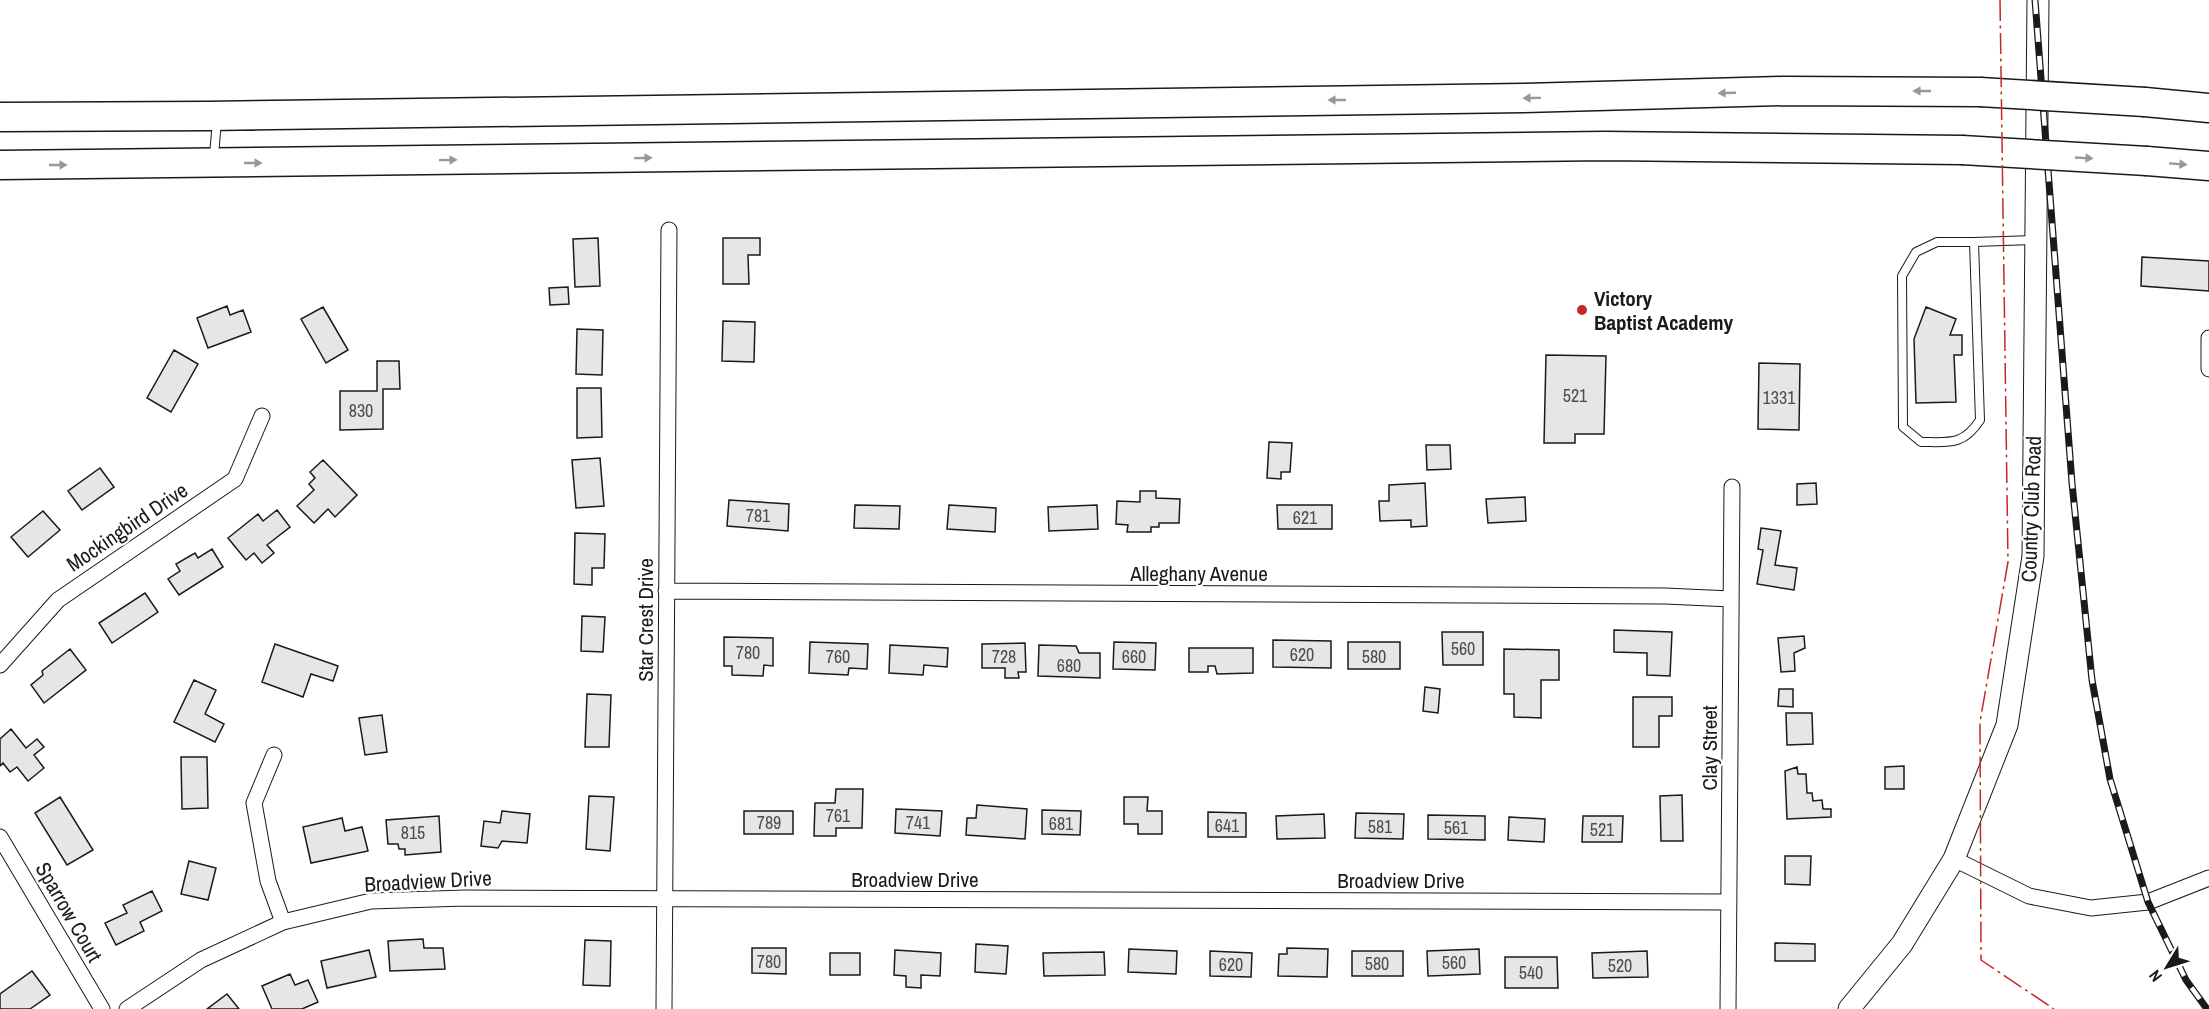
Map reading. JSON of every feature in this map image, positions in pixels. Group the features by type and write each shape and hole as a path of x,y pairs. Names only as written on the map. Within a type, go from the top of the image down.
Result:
{"highway":[{"path":"0,117 1501,98 1783,90 1980,92 2209,108"},
{"path":"2158,103 2209,103"},
{"path":"0,165 1605,146 1924,148 2209,166"}],"street":[{"name":"Country Club Road","path":"1849,1009 1902,944 1954,859 2007,725 2033,556 2038,0"},
{"name":"Star Crest Drive","path":"664,1009 669,230"},
{"path":"2209,338 2209,369"},
{"name":"Mockingbird Drive","path":"0,665 58,600 235,479 262,416"},
{"name":"Clay Street","path":"1728,1009 1732,487"},
{"name":"Alleghany Avenue","path":"666,591 1653,596 1731,599"},
{"path":"274,755 254,803 268,881 283,922"},
{"name":"Sparrow Court","path":"0,837 102,1009"},
{"path":"1954,859 2029,896 2091,908 2148,902 2209,878"},
{"name":"Broadview Drive","path":"127,1009 201,960 283,922 371,901 465,898 1729,902"}],"lane":[{"path":"213,163 217,116"},
{"path":"1974,242 1980,420 1972,433 1958,441 1921,442 1903,427 1902,276 1916,252 1937,242 2036,240"}],"building":[{"path":"598,238 600,286 575,287 573,239"},
{"path":"723,238 760,238 760,255 748,255 749,284 723,284"},
{"path":"2142,257 2209,261 2209,291 2141,286"},
{"path":"568,287 569,304 550,305 549,288"},
{"path":"227,306 230,315 243,310 251,332 208,348 197,318"},
{"path":"323,307 348,350 326,363 301,319"},
{"path":"1926,307 1956,319 1950,335 1962,335 1962,355 1954,355 1956,402 1916,403 1914,339"},
{"path":"723,321 755,322 754,362 722,361"},
{"path":"577,329 603,330 602,375 576,374"},
{"path":"174,350 198,364 171,412 147,398"},
{"path":"1546,355 1606,356 1604,434 1575,434 1575,443 1544,443"},
{"path":"377,361 399,361 400,389 383,389 383,429 340,430 340,391 377,391"},
{"path":"1759,363 1800,364 1799,430 1758,429"},
{"path":"577,388 601,388 602,437 577,438"},
{"path":"1269,442 1292,443 1290,472 1281,472 1281,479 1267,478"},
{"path":"1426,445 1450,445 1451,469 1427,470"},
{"path":"600,458 604,506 576,508 572,460"},
{"path":"323,460 357,495 335,517 328,509 314,523 297,506 314,490 309,484 315,478 310,472"},
{"path":"100,468 114,487 82,510 68,491"},
{"path":"1425,483 1427,526 1411,527 1411,520 1380,521 1379,501 1389,501 1389,485"},
{"path":"1816,483 1817,504 1797,505 1797,484"},
{"path":"1140,491 1156,491 1156,498 1180,499 1179,523 1159,523 1159,527 1151,527 1151,532 1127,532 1128,525 1116,524 1117,501 1140,502"},
{"path":"1525,497 1526,521 1488,523 1486,499"},
{"path":"729,500 789,504 788,531 727,526"},
{"path":"855,505 900,506 899,529 854,528"},
{"path":"949,505 996,508 995,532 947,529"},
{"path":"1097,505 1098,529 1049,531 1048,507"},
{"path":"1277,505 1332,505 1332,529 1278,529"},
{"path":"277,510 290,527 267,545 274,553 262,563 254,553 246,560 228,538 258,514 263,521"},
{"path":"43,511 60,530 28,557 11,537"},
{"path":"1761,528 1781,531 1775,565 1797,568 1794,590 1757,584 1763,550 1758,549"},
{"path":"575,533 605,534 604,568 592,568 592,585 574,584"},
{"path":"212,549 223,567 179,595 168,579 180,571 176,564 195,553 198,558"},
{"path":"145,593 158,612 112,643 99,623"},
{"path":"582,616 605,617 603,652 581,651"},
{"path":"1614,630 1672,632 1670,676 1647,675 1647,653 1614,652"},
{"path":"1442,632 1483,632 1483,665 1443,665"},
{"path":"1804,636 1805,648 1794,653 1795,671 1781,672 1778,638"},
{"path":"724,637 773,638 773,666 764,665 763,676 732,675 732,666 724,666"},
{"path":"1273,640 1331,641 1331,668 1273,667"},
{"path":"810,642 868,644 867,669 849,668 848,675 809,673"},
{"path":"1114,642 1156,643 1155,670 1113,669"},
{"path":"1348,642 1400,642 1400,669 1348,669"},
{"path":"1025,643 1026,672 1018,672 1019,678 1005,678 1005,668 982,668 982,644"},
{"path":"275,644 338,666 333,681 311,674 303,697 262,682"},
{"path":"890,645 948,648 947,667 924,665 923,675 889,673"},
{"path":"1039,645 1076,646 1079,653 1100,653 1100,678 1038,676"},
{"path":"1189,648 1253,648 1253,673 1217,674 1215,666 1208,666 1208,672 1189,672"},
{"path":"70,649 86,670 44,703 31,685 43,675 42,671"},
{"path":"1504,649 1559,650 1559,680 1541,680 1541,718 1514,717 1514,694 1504,694"},
{"path":"194,680 216,690 205,714 224,724 215,742 174,722"},
{"path":"1425,687 1440,689 1438,713 1423,711"},
{"path":"1779,689 1793,689 1793,707 1778,706"},
{"path":"587,694 611,695 609,747 585,747"},
{"path":"1633,697 1672,697 1672,716 1659,716 1659,747 1633,747"},
{"path":"1786,713 1812,713 1813,744 1787,745"},
{"path":"382,715 387,752 365,755 359,718"},
{"path":"11,729 26,748 37,739 44,747 34,755 44,768 28,781 17,767 10,772 3,763 0,766 0,739"},
{"path":"181,757 207,757 208,808 182,809"},
{"path":"1904,766 1904,789 1885,789 1885,767"},
{"path":"1797,767 1798,774 1806,774 1807,793 1812,793 1813,801 1822,800 1823,809 1831,809 1831,817 1787,819 1785,771"},
{"path":"836,789 863,789 862,828 836,828 836,836 814,836 815,803 835,803"},
{"path":"1682,795 1683,841 1661,841 1660,796"},
{"path":"589,796 614,797 610,851 586,849"},
{"path":"60,797 93,850 67,865 35,813"},
{"path":"1124,797 1148,797 1147,811 1162,811 1162,834 1138,834 1138,824 1124,824"},
{"path":"977,805 1027,809 1025,839 966,835 967,818 976,818"},
{"path":"896,809 942,811 940,836 895,833"},
{"path":"1042,810 1081,811 1080,835 1042,834"},
{"path":"502,811 530,814 527,843 502,841 498,848 481,846 484,821 500,823"},
{"path":"744,811 793,811 793,834 744,834"},
{"path":"1208,812 1246,813 1246,837 1208,837"},
{"path":"1356,813 1404,814 1403,839 1355,838"},
{"path":"1324,814 1325,838 1277,839 1276,816"},
{"path":"1428,815 1485,816 1485,840 1428,839"},
{"path":"439,816 441,852 405,855 405,849 399,849 398,844 388,844 386,820"},
{"path":"1583,816 1623,816 1622,842 1582,842"},
{"path":"1509,817 1545,819 1544,842 1508,840"},
{"path":"342,818 345,831 362,827 368,851 311,863 303,827"},
{"path":"1785,856 1811,856 1810,885 1785,884"},
{"path":"189,861 216,868 208,900 181,894"},
{"path":"152,891 162,911 140,922 144,931 116,945 105,923 127,913 123,905"},
{"path":"423,939 424,948 443,948 445,969 390,971 388,941"},
{"path":"585,940 611,941 610,986 583,985"},
{"path":"1775,943 1815,944 1815,961 1775,961"},
{"path":"976,944 1008,946 1006,974 975,972"},
{"path":"752,948 786,948 786,974 752,973"},
{"path":"1287,948 1328,949 1327,977 1278,976 1279,954 1287,954"},
{"path":"1129,949 1177,951 1176,974 1128,972"},
{"path":"1479,949 1480,974 1428,976 1427,951"},
{"path":"369,950 376,977 327,988 321,961"},
{"path":"895,950 941,953 940,976 921,975 921,988 906,987 906,976 894,975"},
{"path":"1210,951 1252,953 1251,977 1210,976"},
{"path":"1352,951 1403,951 1403,976 1352,976"},
{"path":"1647,951 1648,977 1593,978 1592,953"},
{"path":"1104,952 1105,975 1044,976 1043,953"},
{"path":"830,953 860,953 860,975 830,975"},
{"path":"1505,957 1557,957 1558,988 1505,988"},
{"path":"32,971 50,995 30,1009 0,1009 0,994"},
{"path":"290,974 295,985 308,980 318,1002 302,1009 272,1009 262,986"},
{"path":"227,994 239,1009 207,1009"}],"railway":[{"path":"2035,0 2072,483 2092,680 2110,779 2148,902 2186,980 2207,1009"}],"power":[{"path":"2000,0 2008,562 1980,722 1981,960 2054,1009"}],"place":[{"name":"Victory Baptist Academy","path":"1582,310"}]}
